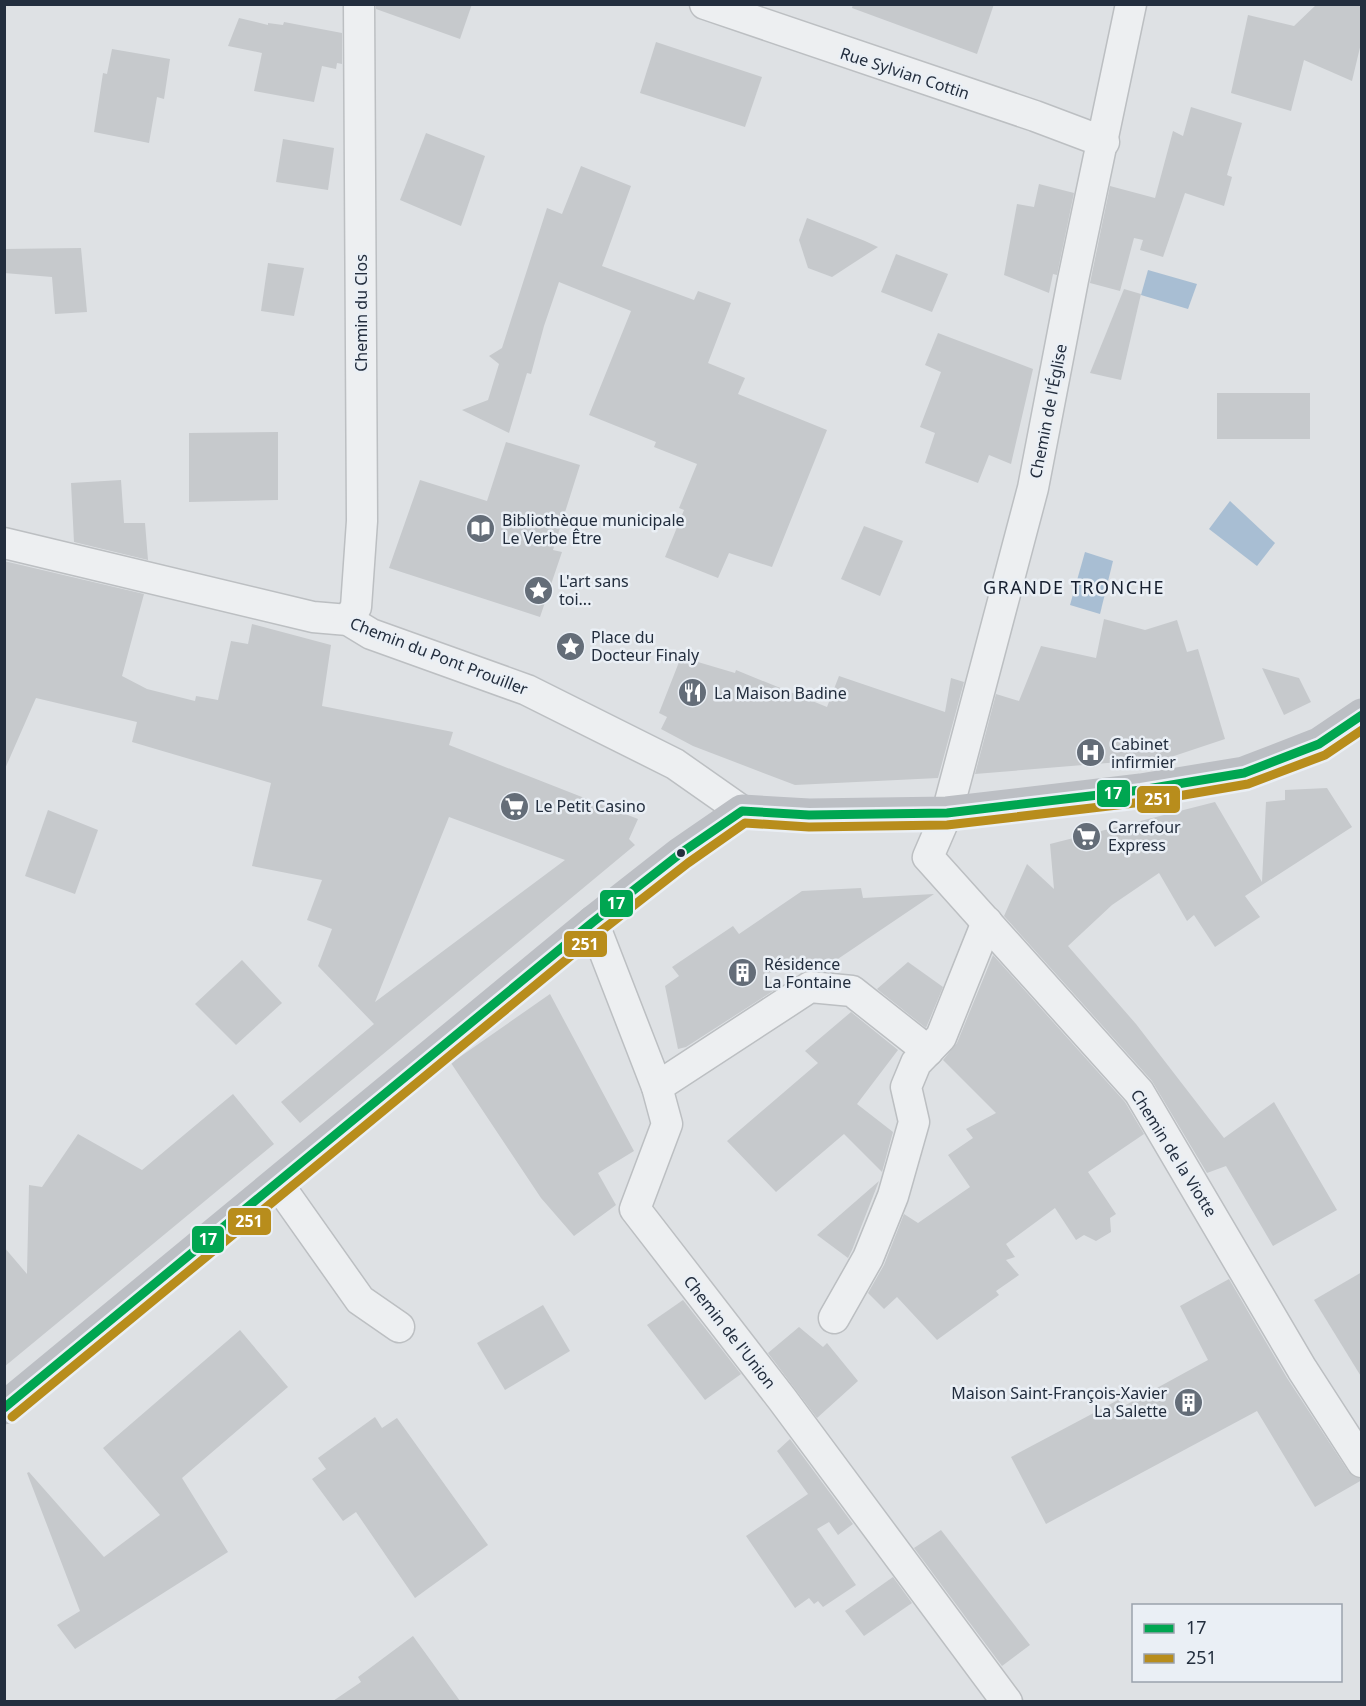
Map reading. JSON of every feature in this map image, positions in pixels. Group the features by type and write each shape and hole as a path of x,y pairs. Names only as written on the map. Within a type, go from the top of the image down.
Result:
{"street":[{"name":"Chemin du Clos","path":"348,620 356,607 363,520 359,4"},
{"name":"Rue Sylvian Cottin","path":"705,4 1035,116 1104,142"},
{"name":"Chemin de l'Église","path":"947,813 1033,488 1073,280 1104,142 1131,4"},
{"name":"Chemin du Pont Prouiller","path":"4,543 325,620 348,620 371,634 527,690 675,764 742,811"},
{"path":"4,1408 278,1184 592,922 681,853 742,811 809,815 947,813 1140,790 1244,773 1319,744 1362,715"},
{"name":"Chemin de la Viotte","path":"947,813 928,857 1139,1092 1302,1369 1362,1462"},
{"name":"Chemin de l'Union","path":"592,922 657,1087 667,1124 635,1209 782,1399 1007,1701"},
{"path":"834,1318 868,1257 893,1196 915,1122 906,1087 916,1063 941,1037 987,922"},
{"path":"657,1087 810,987 852,991 928,1051"},
{"path":"278,1184 360,1300 399,1327"}],"water":[{"path":"1148,270 1197,284 1188,309 1141,295"},
{"path":"1230,501 1275,543 1257,566 1209,529"},
{"path":"1085,552 1113,561 1100,614 1070,605"}],"building":[{"path":"376,4 472,4 460,39 376,9"},
{"path":"853,4 994,4 977,54 852,8"},
{"path":"1317,4 1362,4 1362,39 1352,81 1304,60 1291,111 1231,93 1248,15 1294,26"},
{"path":"239,18 268,25 268,23 283,25 284,22 342,33 342,64 337,63 336,69 322,66 314,102 254,91 262,53 228,46"},
{"path":"656,42 762,77 745,127 640,93"},
{"path":"112,49 170,59 164,99 157,97 149,143 94,132 103,73 107,74"},
{"path":"1191,107 1242,123 1227,175 1232,177 1224,206 1185,193 1163,257 1140,250 1143,240 1134,238 1120,291 1090,283 1110,186 1155,198 1173,131 1183,136"},
{"path":"426,133 485,156 461,226 400,200"},
{"path":"283,139 334,148 328,190 276,182"},
{"path":"581,166 631,186 602,266 694,300 698,291 731,303 708,363 745,378 738,394 827,430 772,567 729,553 718,578 665,557 684,510 679,508 697,464 654,447 656,442 589,415 631,311 559,282 531,374 527,373 509,433 462,410 488,400 499,364 489,356 502,348 547,208 562,214"},
{"path":"1039,184 1074,193 1057,275 1053,274 1049,293 1004,275 1017,204 1034,207"},
{"path":"807,218 878,247 832,277 808,268 799,240"},
{"path":"81,248 87,312 55,314 52,277 4,273 4,249"},
{"path":"896,254 948,274 932,312 881,292"},
{"path":"268,263 304,268 294,316 261,311"},
{"path":"1124,289 1141,294 1121,380 1090,373"},
{"path":"938,333 1033,369 1011,464 989,455 978,483 925,463 935,433 920,427 941,372 925,365"},
{"path":"1217,393 1310,393 1310,439 1217,439"},
{"path":"278,432 278,500 189,502 189,433"},
{"name":"Bibliothèque municipale Le Verbe Être","path":"506,442 580,465 553,550 562,552 540,617 389,568 420,480 487,501"},
{"path":"121,480 124,523 145,523 148,560 74,542 71,483"},
{"path":"864,526 903,541 880,596 841,579"},
{"path":"4,561 144,594 122,676 147,689 195,701 196,696 218,700 231,641 248,644 252,624 331,645 322,706 453,732 449,745 638,819 629,839 635,845 300,1123 281,1102 374,1024 318,966 332,929 307,920 322,880 252,866 271,783 132,742 137,722 36,698 4,771","holes":["449,817 565,860 375,1002"]},
{"path":"1104,619 1145,630 1177,620 1187,652 1198,649 1225,739 1168,758 975,774 996,694 1019,701 1041,646 1096,658"},
{"path":"681,657 735,673 736,670 827,707 839,676 945,712 951,678 964,682 938,778 795,785 693,746 661,729 667,717 659,713"},
{"path":"1262,668 1299,678 1311,702 1284,715"},
{"path":"1327,788 1352,827 1245,896 1260,917 1215,947 1194,915 1187,921 1159,873 1112,905 1068,946 1136,1024 1224,1138 1274,1102 1337,1210 1273,1246 1226,1166 1207,1173 1152,1081 1004,916 1027,864 1054,889 1050,844 1215,802 1262,882 1266,802 1285,800 1285,790"},
{"path":"48,810 98,830 75,894 25,876"},
{"name":"Résidence La Fontaine","path":"861,888 863,898 934,894 823,969 764,973 776,989 686,1047 678,1049 665,986 679,976 672,967 733,926 739,934 802,891"},
{"path":"993,955 1125,1102 1144,1134 1088,1172 1116,1214 1110,1218 1111,1232 1096,1241 1084,1235 1076,1240 1055,1208 1006,1244 1015,1257 1006,1260 1019,1275 996,1291 999,1295 937,1340 897,1297 884,1309 868,1293 884,1265 904,1214 918,1223 970,1187 948,1155 973,1138 966,1129 996,1113 943,1060 957,1043"},
{"path":"242,960 282,1003 236,1045 195,1004"},
{"path":"908,962 943,987 926,1028 877,989"},
{"path":"550,994 634,1151 598,1173 616,1205 574,1236 541,1198 451,1063"},
{"path":"851,1012 898,1050 857,1104 893,1132 882,1172 844,1134 776,1192 727,1141 818,1063 805,1051"},
{"path":"233,1094 274,1144 4,1367 4,1247 27,1274 29,1185 42,1187 78,1134 142,1170"},
{"path":"879,1181 852,1250 848,1258 817,1235"},
{"path":"1362,1272 1362,1378 1314,1300"},
{"name":"Maison Saint-François-Xavier La Salette","path":"1229,1279 1287,1378 1348,1471 1362,1480 1315,1507 1257,1411 1046,1524 1011,1457 1120,1399 1124,1406 1208,1360 1180,1306"},
{"path":"683,1300 741,1374 705,1400 647,1325"},
{"path":"543,1305 570,1351 505,1390 477,1343"},
{"path":"799,1327 823,1347 827,1343 858,1381 817,1418 768,1353"},
{"path":"240,1330 288,1387 182,1478 228,1552 75,1649 57,1625 80,1611 27,1473 29,1472 104,1557 160,1515 103,1448"},
{"path":"375,1417 382,1428 397,1418 488,1545 415,1598 356,1512 343,1521 312,1479 326,1469 318,1458"},
{"path":"790,1439 853,1524 838,1535 829,1522 817,1529 856,1585 823,1607 818,1601 814,1604 809,1598 795,1608 746,1536 808,1494 777,1451"},
{"path":"941,1530 1030,1645 1002,1666 914,1548"},
{"path":"893,1577 912,1603 864,1636 845,1611"},
{"path":"413,1636 460,1701 333,1701 361,1682 358,1677"}],"transit line":[{"name":"17","path":"4,1408 593,922 681,853 742,811 809,815 947,813 1141,790 1244,773 1319,744 1362,715"},
{"name":"251","path":"12,1417 601,931 688,863 745,823 809,827 947,825 1143,802 1248,784 1325,755 1362,730"}],"place":[{"name":"Bibliothèque municipale Le Verbe Être","path":"481,529"},
{"name":"L'art sans toi...","path":"538,590"},
{"name":"Place du Docteur Finaly","path":"570,646"},
{"name":"La Maison Badine","path":"693,693"},
{"name":"Cabinet infirmier","path":"1090,753"},
{"name":"Le Petit Casino","path":"514,806"},
{"name":"Carrefour Express","path":"1087,836"},
{"name":"Résidence La Fontaine","path":"743,973"},
{"name":"Maison Saint-François-Xavier La Salette","path":"1188,1402"}],"district":[{"name":"GRANDE TRONCHE","path":"1074,587"}]}
